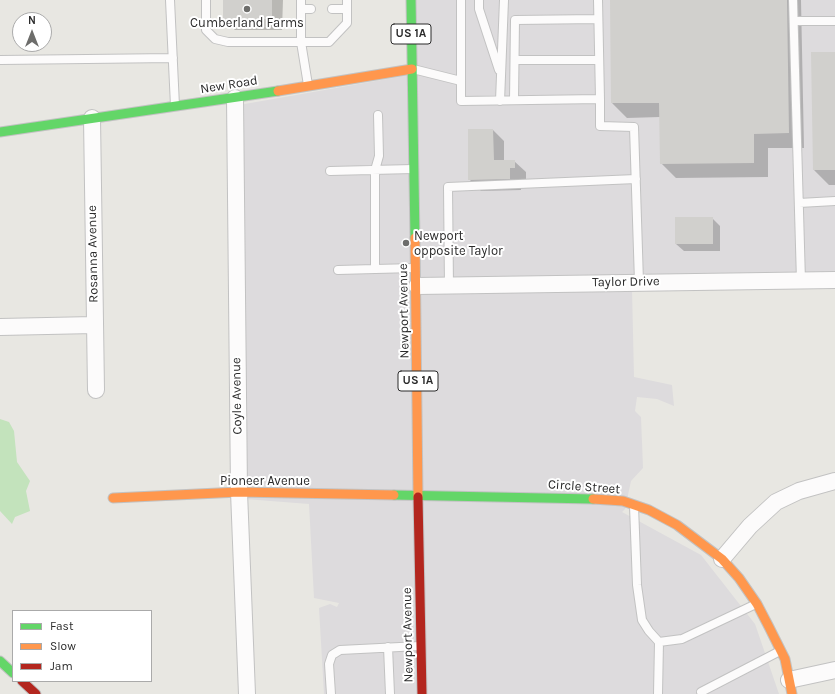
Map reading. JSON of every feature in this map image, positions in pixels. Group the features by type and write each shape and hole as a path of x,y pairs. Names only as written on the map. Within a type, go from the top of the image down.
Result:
{"street":[{"name":"Newport Avenue","path":"410,0 417,268 418,494 422,694"},
{"name":"New Road","path":"0,132 235,98 412,69"},
{"name":"Coyle Avenue","path":"235,98 236,319 239,492 247,694"},
{"name":"Rosanna Avenue","path":"92,118 96,390"},
{"name":"Taylor Drive","path":"417,286 449,287 639,282 835,280"},
{"path":"0,327 94,325"},
{"path":"722,559 750,526 776,502 799,491 835,481"},
{"name":"Pioneer Avenue","path":"113,498 239,492 418,494"},
{"name":"Circle Street","path":"418,494 585,498 623,501 649,510 677,525 722,559 739,578 757,604 780,650 791,687"},
{"path":"0,661 12,672"},
{"path":"791,687 835,670"},
{"path":"23,682 36,694"}],"lane":[{"path":"170,0 176,106"},
{"path":"206,0 206,30 215,40 228,42 329,42 347,23 347,0"},
{"path":"301,0 301,42 308,86"},
{"path":"460,0 461,101 600,99"},
{"path":"479,0 479,9 501,76"},
{"path":"500,101 504,0"},
{"path":"598,0 600,126 634,127 639,282"},
{"path":"793,0 801,281"},
{"path":"301,10 311,10"},
{"path":"332,10 347,10"},
{"path":"514,100 515,20 598,19"},
{"path":"794,21 835,21"},
{"path":"0,60 173,58"},
{"path":"515,60 599,60"},
{"name":"New Road","path":"412,69 461,82"},
{"path":"375,269 374,170 379,156 378,115"},
{"path":"330,171 414,169"},
{"path":"449,287 448,187 636,179"},
{"path":"799,203 835,201"},
{"path":"338,270 417,268"},
{"path":"634,505 637,585 642,620 659,642 658,694"},
{"path":"659,642 682,639 757,604"},
{"path":"331,694 329,664 332,655 340,650 349,648 421,646"},
{"path":"388,647 390,694"},
{"path":"701,692 780,650"}],"shaded area":[{"path":"411,0 835,0 835,284 632,289 634,377 672,385 674,406 657,399 637,397 635,411 641,417 643,468 631,481 625,509 622,512 701,555 755,624 779,694 324,694 319,608 330,604 337,607 339,603 314,598 309,504 245,499 239,105 410,75"}],"green space":[{"path":"0,419 9,422 14,431 17,462 30,481 26,491 30,511 15,517 12,524 0,511"}],"building":[{"name":"Cumberland Farms","path":"223,0 272,0 272,19 223,19"},
{"path":"610,0 787,0 789,133 754,134 754,163 660,164 659,103 611,103"},
{"path":"811,52 835,52 835,170 813,170"},
{"path":"468,129 493,129 494,160 515,160 515,168 510,168 510,179 468,180"},
{"path":"675,217 713,217 713,244 675,244"}],"traffic: fast":[{"path":"411,0 415,238"},
{"path":"0,132 278,91"},
{"path":"394,495 593,499"},
{"path":"0,661 12,672"}],"traffic: slow":[{"path":"278,91 412,69"},
{"path":"415,238 418,497"},
{"path":"113,498 239,492 394,495"},
{"path":"593,499 623,501 649,510 677,525 722,559 739,578 757,604 769,627 785,659 792,694"}],"traffic: jam":[{"path":"418,497 422,694"},
{"path":"23,682 36,694"}],"place":[{"name":"Cumberland Farms","path":"247,9"},
{"name":"Newport opposite Taylor","path":"406,243"}]}
